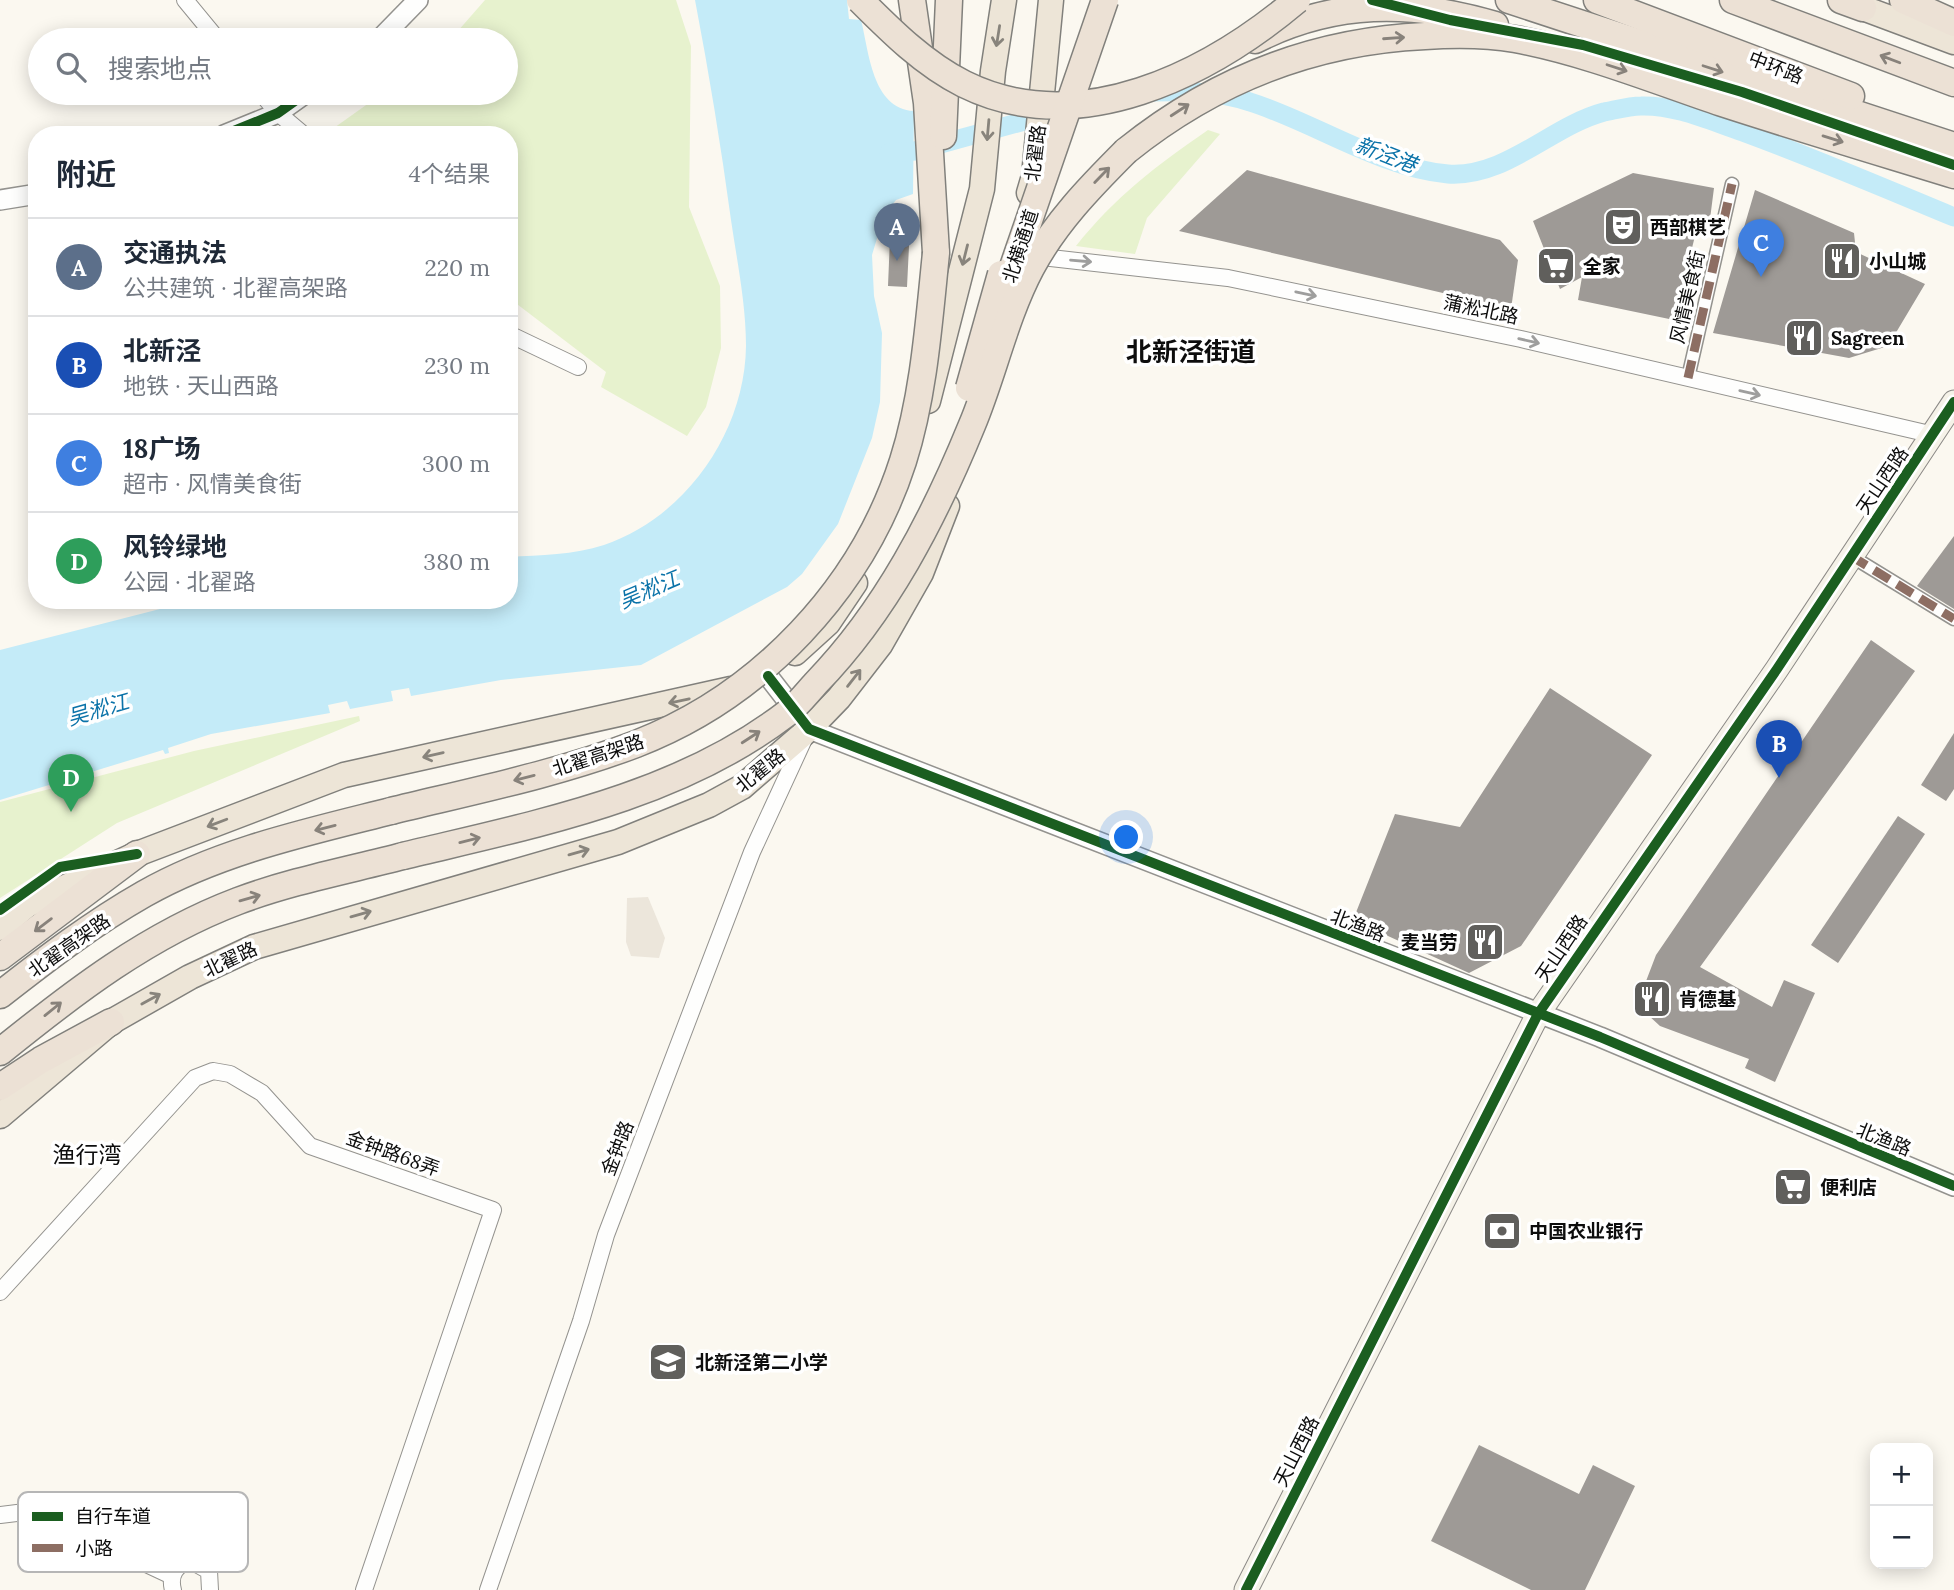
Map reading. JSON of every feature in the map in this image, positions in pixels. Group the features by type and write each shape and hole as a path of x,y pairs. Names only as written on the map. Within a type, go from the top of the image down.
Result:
{"highway":[{"path":"860,0 911,47 965,84 1004,97 1041,103 1076,104 1123,97 1159,85 1307,16 1353,6 1389,4 1487,22 1577,55 1835,140 1954,174"},
{"path":"882,0 911,47"},
{"path":"912,0 927,103 936,253"},
{"path":"933,0 936,253"},
{"path":"936,253 948,0"},
{"path":"940,495 1044,125 1086,0"},
{"name":"北横通道","path":"940,495 1063,114 1105,0"},
{"path":"1213,61 1258,33 1297,0"},
{"path":"1509,0 1954,146"},
{"name":"中环路","path":"1597,0 1954,134"},
{"path":"1733,0 1954,83"},
{"path":"1903,0 1954,23"},
{"path":"0,1052 82,985 159,937 238,901 403,856 559,818 650,788 715,760 788,713 835,664 874,614 909,557 972,426 1030,270 1063,218 1126,151 1158,125 1196,100 1241,78 1332,47 1387,38 1461,34 1514,39 1577,55"},
{"name":"北翟高架路","path":"0,995 62,946 145,893 228,857 306,832 550,771 636,744 700,715 757,676 798,636 839,586 867,541 903,460 928,330 936,253"},
{"path":"0,957 137,854"},
{"path":"0,1087 41,1060 111,1021"}],"main road":[{"path":"0,928 27,905 137,854 344,775 716,694 768,676 828,624 853,586 910,473 982,189 993,71 1004,0"},
{"name":"北翟路","path":"0,1116 111,1021 190,977 254,947 618,842 709,806 742,787 809,729 839,698 880,645 920,573 950,499 1034,176 1051,0"},
{"path":"1852,4 1954,42"},
{"name":"天山西路","path":"1246,1590 1538,1014 1777,669 1954,402"}],"street":[{"path":"185,0 208,28"},
{"path":"391,28 418,0"},
{"path":"271,105 297,126"},
{"path":"246,126 278,113 289,105"},
{"name":"风情美食街","path":"1688,379 1732,184"},
{"path":"0,200 28,195"},
{"name":"蒲淞北路","path":"1013,254 1228,278 1521,339 1934,435"},
{"path":"518,338 578,367"},
{"path":"1851,556 1954,619"},
{"path":"768,676 809,729"},
{"name":"北渔路","path":"809,729 1538,1014 1954,1186"},
{"name":"金钟路","path":"488,1590 581,1321 611,1222 752,852 809,729"},
{"name":"金钟路68弄","path":"0,1292 195,1078 213,1071 230,1074 262,1093 310,1146 493,1210 364,1590"},
{"path":"0,1515 18,1513"},
{"path":"151,1572 172,1583"},
{"path":"209,1572 210,1590"}],"green space":[{"path":"485,0 676,0 691,46 689,207 720,286 721,348 706,407 687,436 601,387 606,372 518,305 518,126 337,126 366,105 518,105 518,28 460,28"},
{"path":"1208,130 1220,134 1147,218 1135,254 1076,246 1106,212 1138,183"},
{"path":"359,716 360,721 117,823 0,898 0,802 194,751"}],"shaded area":[{"path":"648,897 665,938 659,958 631,956 626,942 627,898"}],"water":[{"name":"吴淞江","path":"695,0 847,0 849,19 861,20 870,62 881,90 900,108 914,111 913,194 896,200 884,215 872,255 874,296 882,333 880,402 872,438 838,524 802,574 787,587 641,665 501,680 411,696 409,688 391,691 393,701 350,709 347,701 328,705 330,713 211,734 168,748 169,753 165,754 163,750 0,800 0,650 160,609 518,609 518,556 569,553 604,545 634,532 661,514 685,492 722,439 735,409 743,378 746,346 741,283"}],"building":[{"path":"1247,170 1500,240 1518,260 1511,309 1179,231"},
{"path":"1633,173 1714,188 1710,219 1697,228 1674,320 1578,300 1582,277 1560,289 1533,221"},
{"path":"1755,190 1854,233 1856,252 1925,284 1888,346 1849,358 1713,333"},
{"path":"895,225 910,226 907,287 888,286 890,238 894,239"},
{"path":"1954,536 1954,609 1917,586"},
{"path":"1871,640 1915,671 1700,967 1772,1007 1784,980 1815,993 1775,1082 1745,1068 1749,1059 1660,1026 1648,1015 1643,989 1656,955"},
{"path":"1550,688 1652,755 1521,946 1469,973 1353,920 1395,814 1460,827"},
{"path":"1954,733 1954,789 1946,801 1921,785"},
{"path":"1898,816 1925,834 1838,963 1811,945"},
{"path":"1479,1445 1579,1494 1593,1465 1635,1486 1585,1590 1531,1590 1431,1541"}],"waterway":[{"name":"新泾港","path":"1150,92 1200,92 1238,98 1372,154 1423,170 1448,174 1489,168 1509,160 1565,128 1604,112 1636,106 1667,108 1770,142 1954,217"},
{"name":"新泾港","path":"889,153 915,151 1050,114"}],"marked path":[{"path":"1688,378 1732,184"},
{"path":"1851,556 1954,619"}],"cycle path":[{"path":"1372,0 1450,20 1583,45 1742,92 1954,165"},
{"path":"246,126 278,113 289,105"},
{"path":"1246,1590 1538,1014 1777,669 1954,402"},
{"path":"768,676 809,729 1600,1037 1954,1186"},
{"path":"0,910 60,867 137,854"}],"place":[{"name":"西部棋艺","path":"1623,227"},
{"name":"交通执法","path":"897,261"},
{"name":"小山城","path":"1842,261"},
{"name":"全家","path":"1556,266"},
{"name":"18广场","path":"1761,277"},
{"name":"Sagreen","path":"1804,338"},
{"name":"北新泾","path":"1779,778"},
{"name":"风铃绿地","path":"71,812"},
{"name":"麦当劳","path":"1485,942"},
{"name":"肯德基","path":"1652,999"},
{"name":"便利店","path":"1793,1187"},
{"name":"中国农业银行","path":"1502,1231"},
{"name":"北新泾第二小学","path":"668,1362"}],"district":[{"name":"北新泾街道","path":"1191,352"},
{"name":"渔行湾","path":"87,1155"}]}
